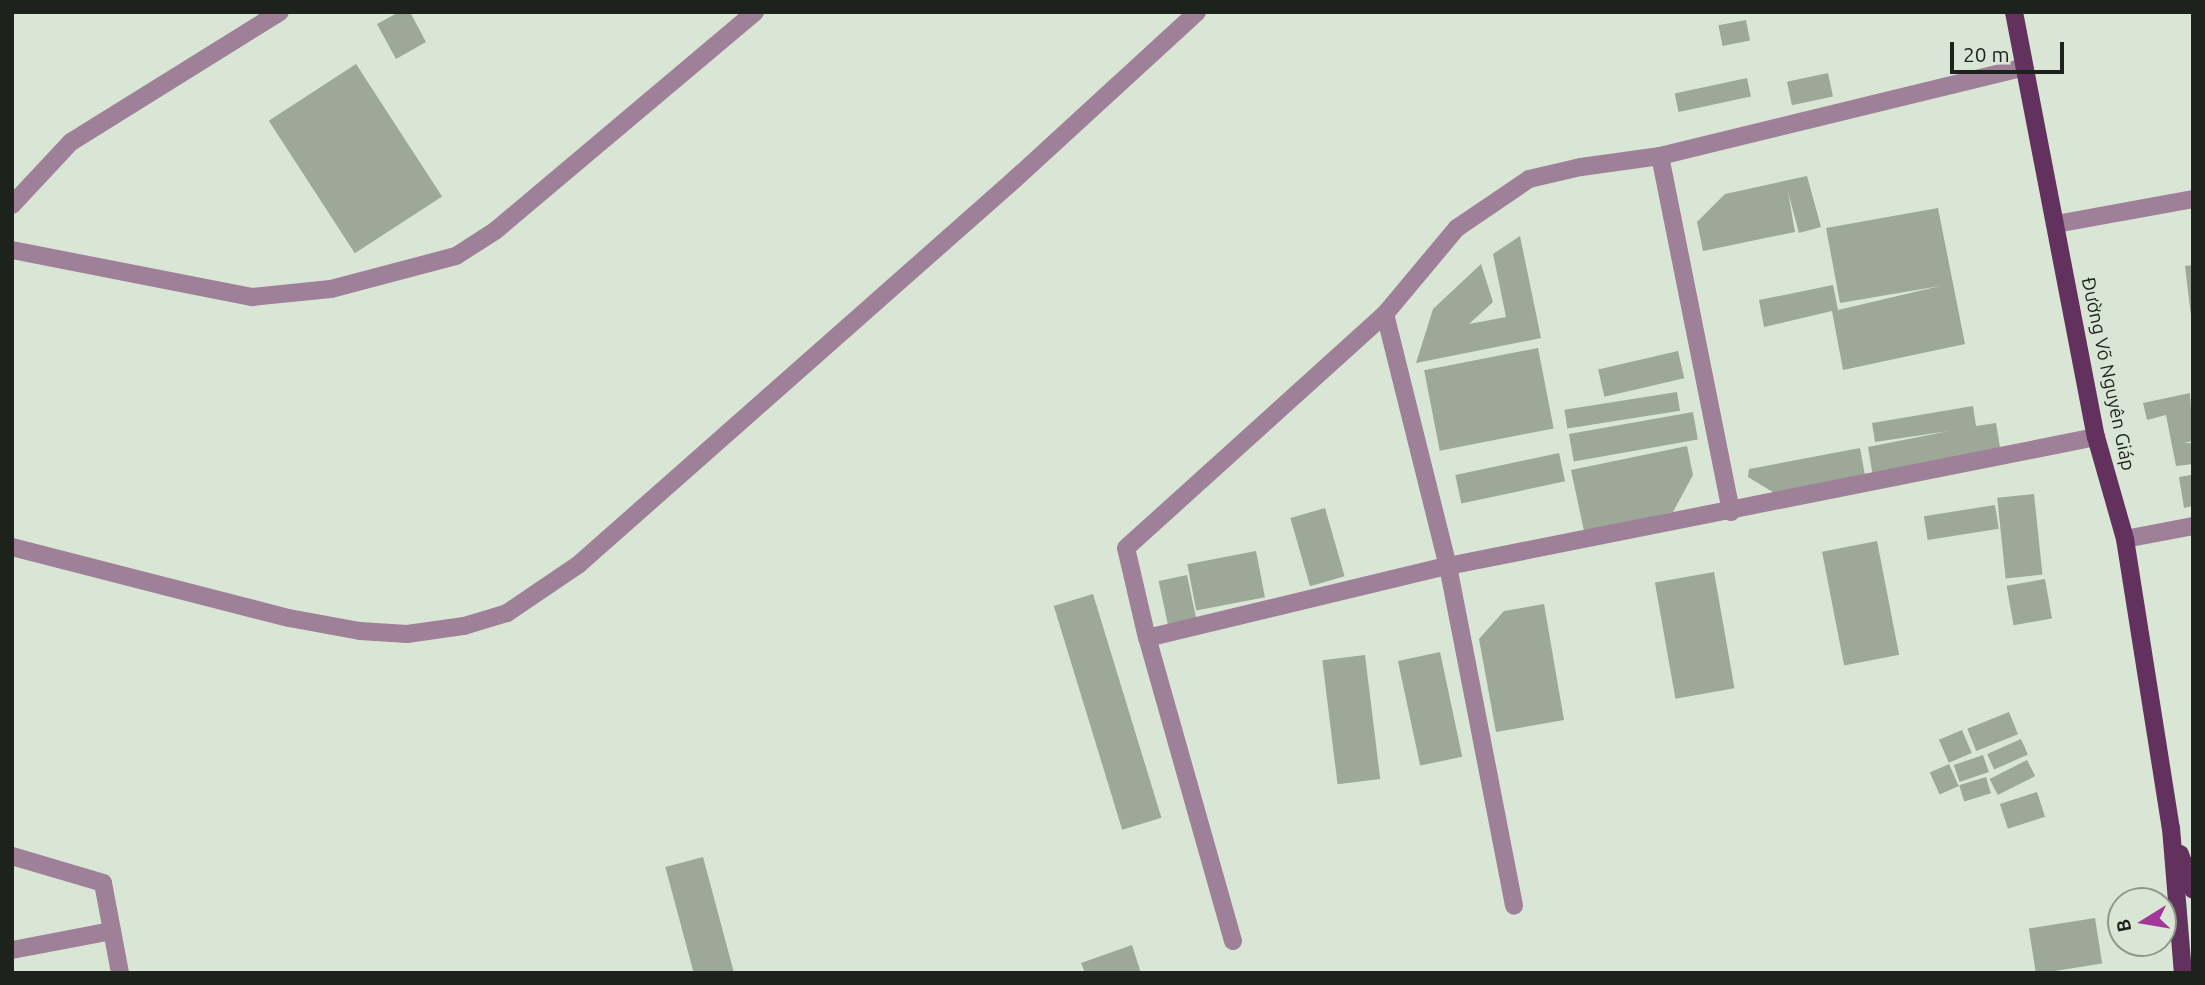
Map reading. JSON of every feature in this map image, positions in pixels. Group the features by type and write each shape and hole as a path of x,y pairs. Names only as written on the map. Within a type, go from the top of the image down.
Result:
{"main road":[{"name":"Đường Võ Nguyên Giáp","path":"2014,12 2096,437 2125,539 2171,828 2183,973"},
{"name":"Đường Võ Nguyên Giáp","path":"2171,828 2193,890"}],"street":[{"path":"12,205 71,142 280,12"},
{"path":"12,250 251,297 331,289 456,256 495,231 755,12"},
{"path":"12,547 289,618 360,631 407,634 464,626 507,613 578,565 1015,179 1197,12"},
{"path":"1233,941 1147,638 1126,548 1385,314 1457,228 1529,179 1581,167 1660,156 2024,67"},
{"path":"1660,156 1731,512"},
{"path":"2056,224 2193,199"},
{"path":"1385,314 1448,566 1514,906"},
{"path":"1147,638 1448,566 1731,512 2096,437"},
{"path":"2125,539 2193,526"},
{"path":"12,856 103,883 120,973"},
{"path":"12,950 112,931"}],"building":[{"path":"399,12 410,12 426,42 396,59 377,24"},
{"path":"1746,20 1750,41 1723,46 1719,25"},
{"path":"356,64 442,197 355,253 269,121"},
{"path":"1828,73 1833,96 1792,105 1787,82"},
{"path":"1747,78 1751,97 1679,112 1675,93"},
{"path":"1807,176 1821,227 1799,233 1788,192 1795,232 1703,251 1697,222 1725,194"},
{"path":"1938,208 1965,344 1843,370 1832,311 1764,327 1759,300 1833,285 1838,310 1940,286 1840,303 1826,228"},
{"path":"1520,236 1541,338 1416,363 1433,309 1481,264 1493,302 1469,324 1506,317 1493,254"},
{"path":"2193,265 2193,316 2191,316 2185,266"},
{"path":"1538,348 1554,428 1440,451 1424,370"},
{"path":"1678,351 1684,378 1604,397 1598,369"},
{"path":"1677,392 1680,411 1567,429 1564,410"},
{"path":"2190,393 2193,441 2184,443 2193,443 2193,464 2176,466 2166,415 2147,420 2143,403"},
{"path":"1973,406 1976,426 1996,423 2001,453 1873,477 1868,447 1949,431 1875,442 1872,423"},
{"path":"1693,412 1698,440 1574,461 1569,434"},
{"path":"1687,446 1693,475 1673,512 1584,531 1571,470"},
{"path":"1860,448 1866,481 1781,497 1748,477 1749,469"},
{"path":"1559,453 1565,481 1461,503 1455,475"},
{"path":"2191,475 2193,506 2184,508 2179,477"},
{"path":"2034,494 2042,575 2006,578 1997,498"},
{"path":"1995,505 1999,529 1928,540 1924,516"},
{"path":"1325,508 1345,576 1310,586 1290,518"},
{"path":"1877,541 1899,655 1844,666 1822,552"},
{"path":"1256,551 1265,597 1196,610 1187,564"},
{"path":"1714,572 1734,688 1675,699 1655,582"},
{"path":"1187,575 1197,624 1169,630 1159,581"},
{"path":"2045,579 2052,618 2014,625 2007,586"},
{"path":"1093,594 1161,818 1122,830 1054,606"},
{"path":"1544,604 1564,720 1496,732 1479,639 1504,611"},
{"path":"1440,652 1462,757 1420,766 1398,661"},
{"path":"1365,655 1380,779 1338,784 1322,660"},
{"path":"2009,712 2018,734 1976,751 1967,729"},
{"path":"1962,730 1972,753 1949,763 1939,740"},
{"path":"2021,739 2028,755 1994,770 1987,754"},
{"path":"1983,755 1989,772 1960,782 1954,765"},
{"path":"2027,760 2035,776 1998,795 1990,779"},
{"path":"1949,764 1959,786 1940,794 1930,773"},
{"path":"1986,777 1991,793 1964,801 1959,785"},
{"path":"2037,792 2045,817 2008,829 2000,804"},
{"path":"703,857 734,973 694,973 665,867"},
{"path":"2095,918 2102,963 2036,973 2029,928"},
{"path":"1132,945 1141,973 1085,973 1081,963"}]}
